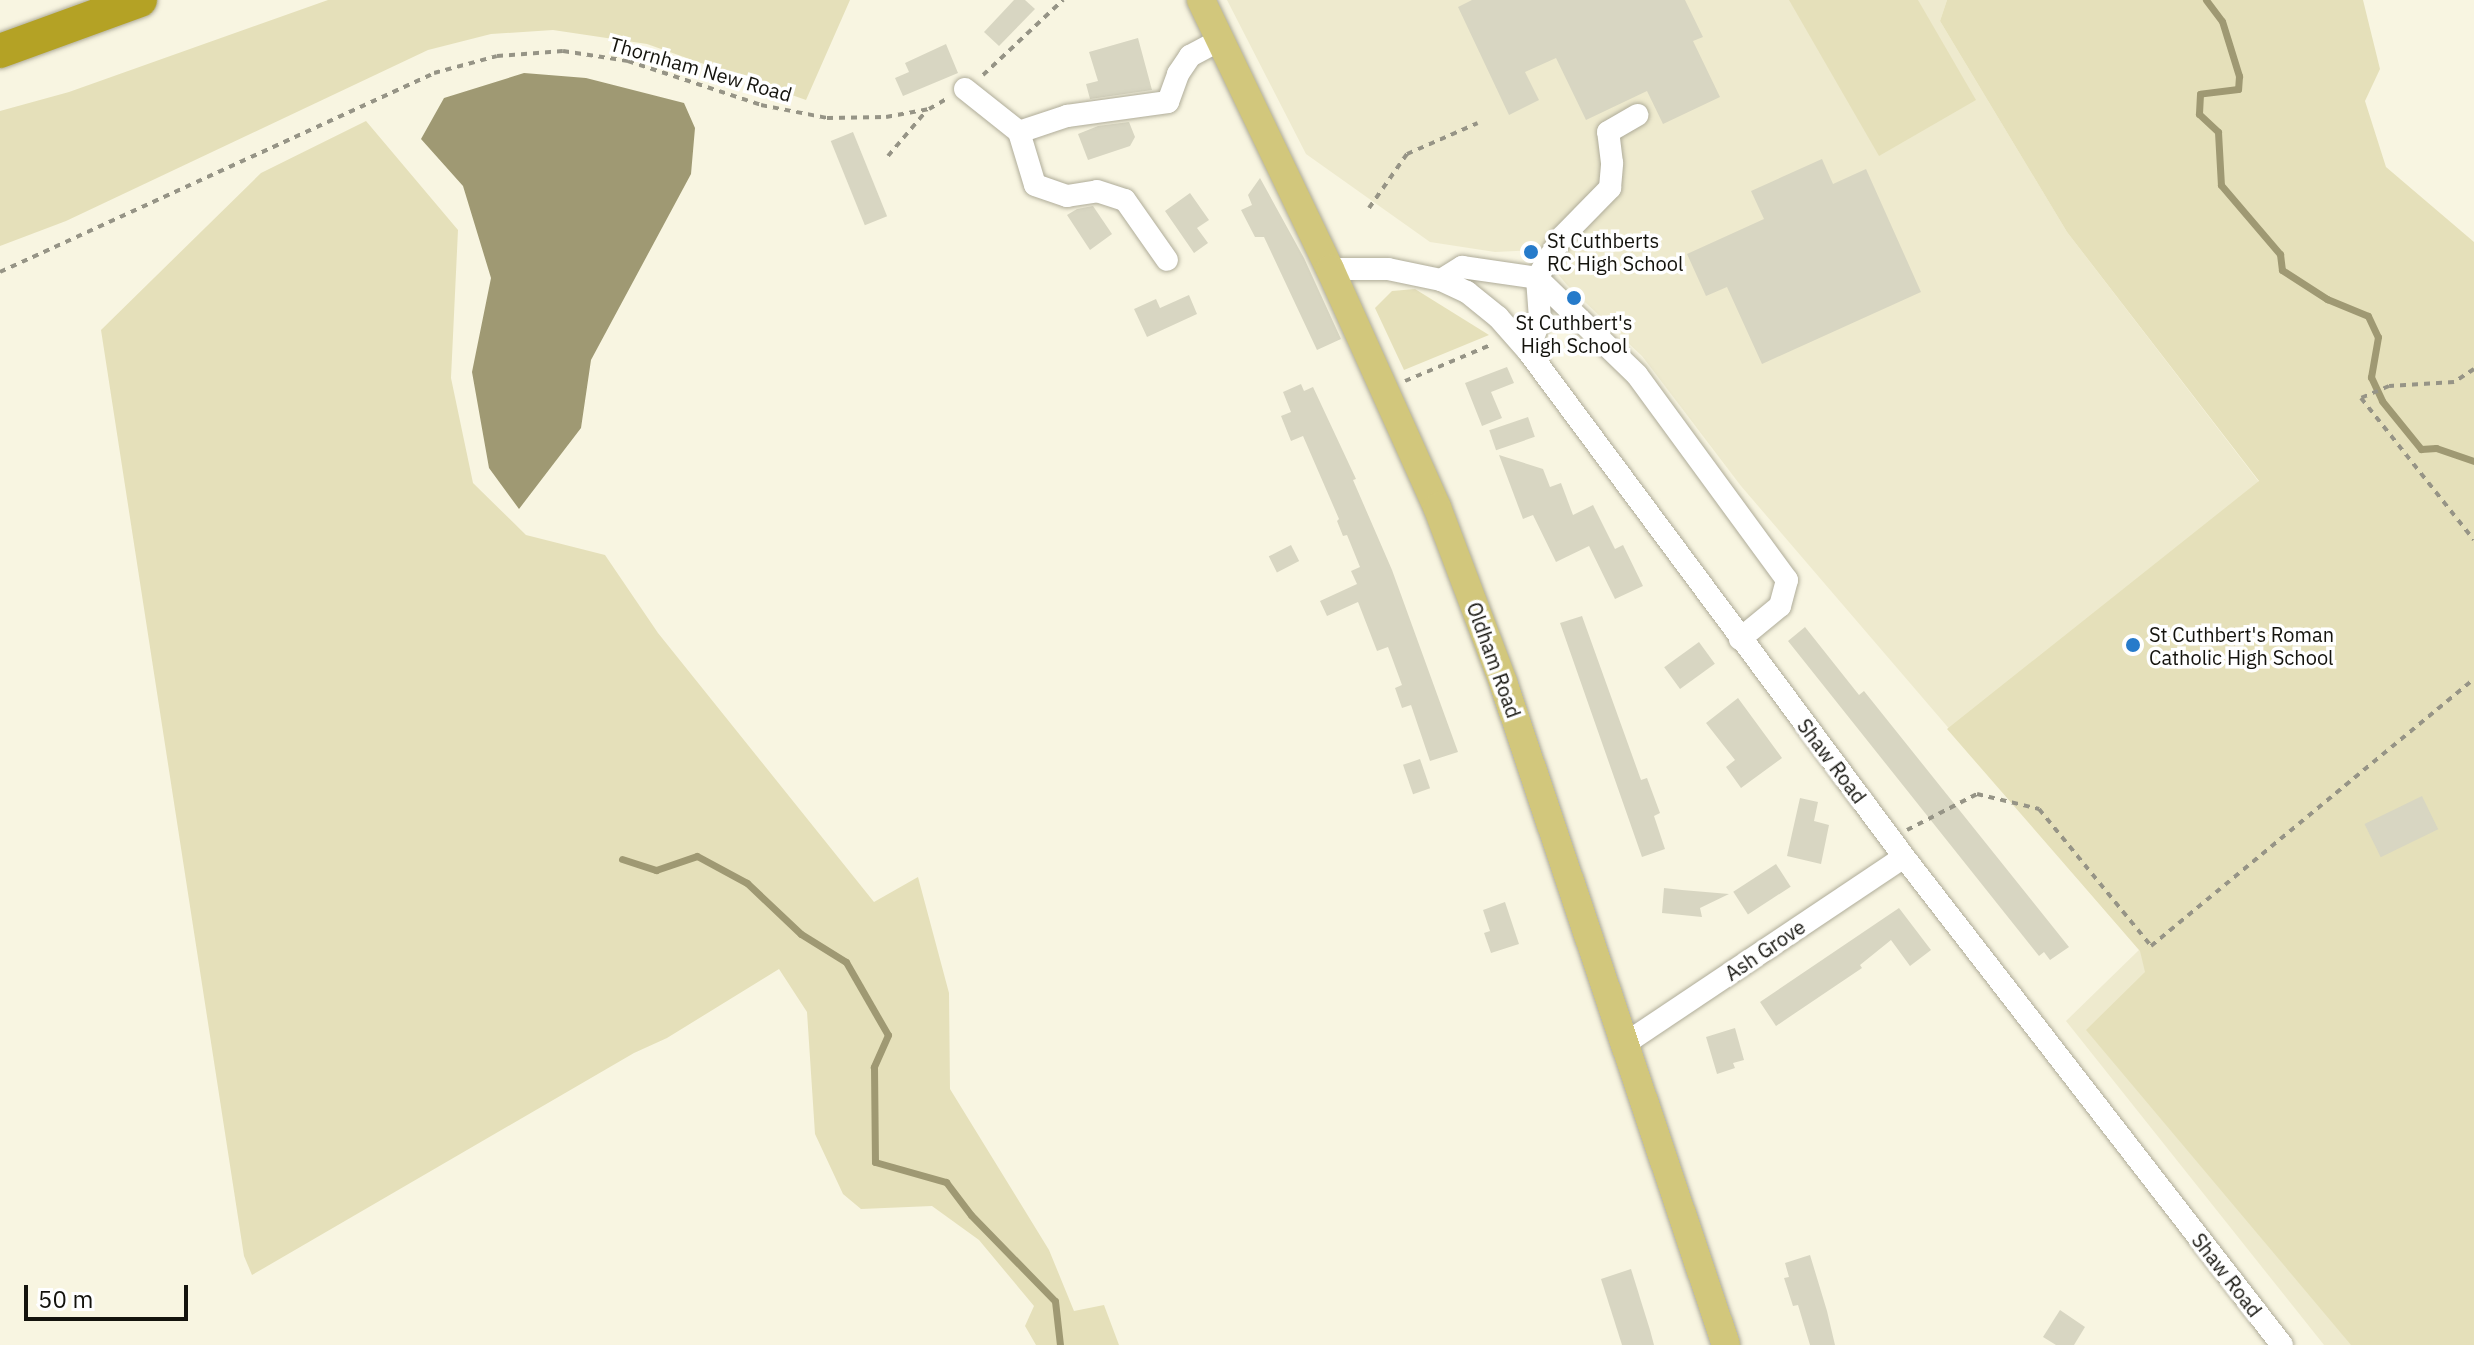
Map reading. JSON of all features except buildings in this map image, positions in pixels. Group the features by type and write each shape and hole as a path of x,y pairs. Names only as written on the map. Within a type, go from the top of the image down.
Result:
{"highway":[{"path":"0,51 140,0"}],"main road":[{"name":"Oldham Road","path":"1201,0 1330,269 1437,507 1503,682 1726,1345"}],"street":[{"path":"1019,132 1067,116 1168,102 1178,74 1190,56 1220,40"},
{"path":"965,89 1019,132 1035,185 1067,196 1097,191 1125,200 1167,260"},
{"path":"1521,343 1540,319 1537,278 1562,237 1610,188 1612,163 1608,132 1638,115"},
{"path":"1441,280 1462,267 1537,278 1637,375 1787,580 1780,606 1740,639"},
{"name":"Shaw Road","path":"1330,269 1388,269 1441,280 1467,292 1521,343 1898,849 2282,1345"},
{"name":"Ash Grove","path":"1626,1043 1898,849"}],"path":[{"name":"Thornham New Road","path":"0,272 434,73 497,56 563,51 628,61 761,105 827,118 886,117 929,109 965,89 1063,0"},
{"path":"888,156 929,109"},
{"path":"1369,208 1407,154 1478,123"},
{"path":"1384,390 1521,343"},
{"path":"2474,369 2454,382 2389,386 2361,398 2474,540"},
{"path":"1898,849 1913,826 1977,794 2039,809 2151,946 2474,679"}],"shaded area":[{"path":"328,0 850,0 806,100 647,44 553,30 491,34 428,50 66,221 0,246 0,111 69,92"},
{"name":"St Cuthbert's Roman Catholic High School","path":"1227,0 1947,0 1940,21 2067,232 2259,482 2474,1345 2324,1345 2066,1021 2139,950 1741,486 1642,356 1567,285 1538,250 1495,252 1430,242 1306,154"},
{"path":"1789,0 1918,0 1976,100 1879,156"},
{"path":"1947,0 2363,0 2380,69 2365,101 2386,167 2474,242 2474,1345 2351,1345 2086,1030 2145,972 2140,951 1947,729 2259,481 2067,232 1940,21"},
{"path":"524,73 586,78 684,103 695,128 691,174 591,360 581,428 519,509 489,468 472,372 491,278 463,186 421,139 444,98"},
{"path":"366,121 458,230 451,378 473,483 526,535 605,555 658,633 874,902 918,877 949,993 950,1089 1049,1250 1074,1311 1104,1305 1119,1345 1036,1345 1025,1326 1034,1306 979,1240 932,1206 861,1209 843,1194 815,1134 807,1012 779,969 667,1038 634,1053 252,1275 244,1256 101,330 261,173"},
{"path":"1415,289 1489,335 1404,370 1375,308 1392,291"}],"waterway":[{"path":"2206,0 2222,21 2239,76 2238,89 2200,94 2199,114 2218,132 2221,185 2280,254 2282,270 2327,299 2368,316 2378,337 2371,377 2382,401 2421,449 2436,448 2474,461"},
{"path":"622,859 656,870 697,856 747,883 801,934 846,962 888,1035 874,1067 875,1162 946,1182 971,1215 1055,1301 1060,1345"}],"place":[{"name":"St Cuthberts RC High School","path":"1531,252"},
{"name":"St Cuthbert's High School","path":"1574,298"},
{"name":"St Cuthbert's Roman Catholic High School","path":"2133,645"}]}
